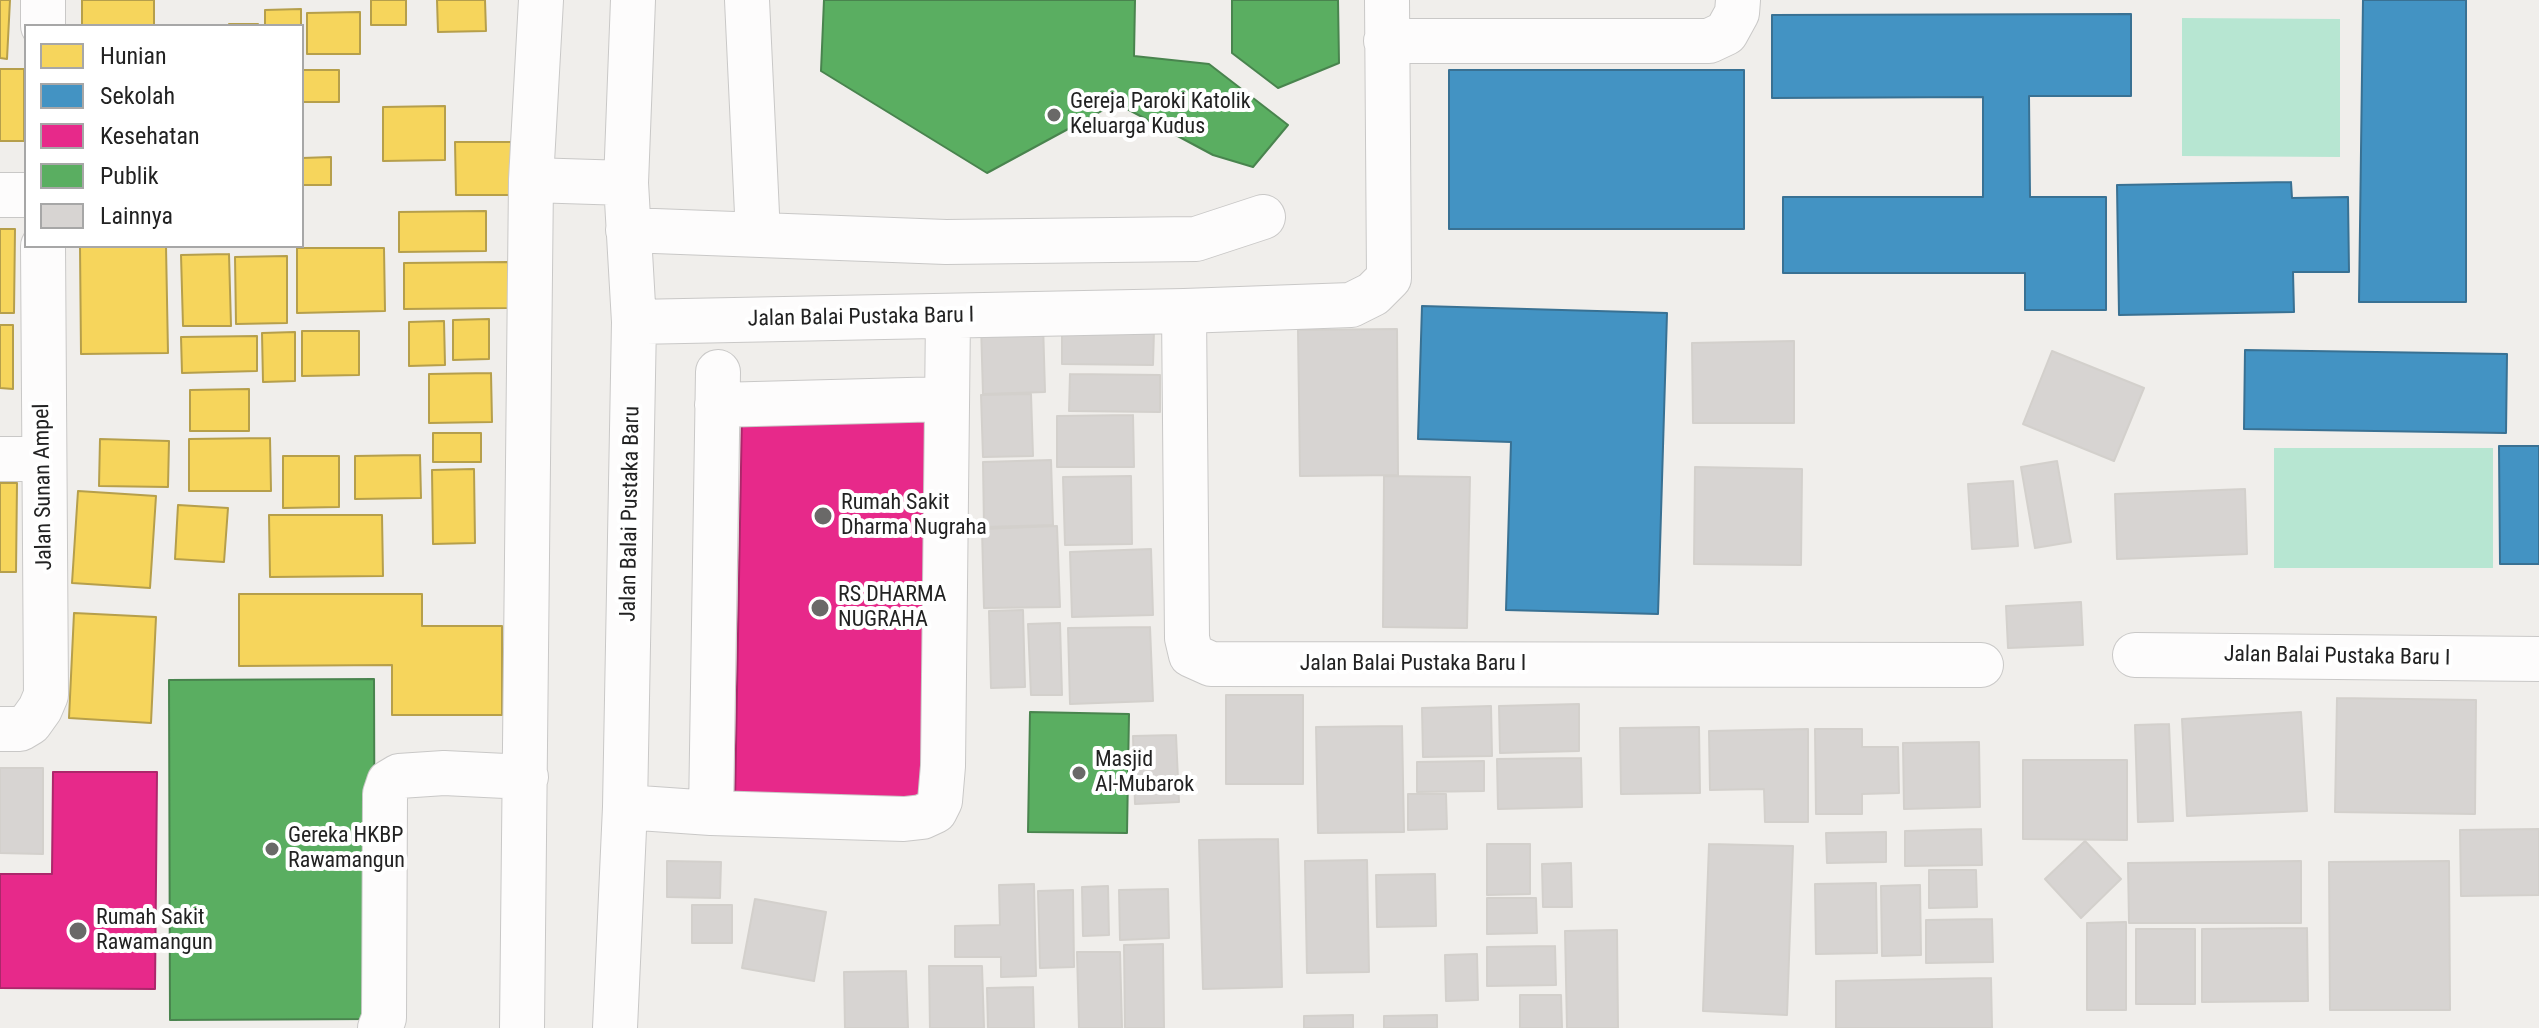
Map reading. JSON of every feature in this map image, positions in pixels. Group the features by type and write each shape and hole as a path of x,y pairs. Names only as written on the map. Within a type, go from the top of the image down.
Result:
{"street":[{"path":"43,0 43,24"},
{"path":"522,1028 531,180 541,0"},
{"name":"Jalan Balai Pustaka Baru","path":"615,1028 625,807 634,322 626,183 633,0"},
{"path":"747,0 758,235"},
{"path":"1386,21 1709,41 1726,33 1737,13 1738,0"},
{"name":"Jalan Balai Pustaka Baru I","path":"634,322 1351,305 1373,294 1389,278 1386,21"},
{"path":"531,180 626,183"},
{"path":"0,195 24,195"},
{"path":"628,230 946,242 1196,239 1263,217"},
{"name":"Jalan Sunan Ampel","path":"15,726 40,709 46,695 43,248"},
{"name":"Jalan Balai Pustaka Baru I","path":"1184,311 1187,638 1191,655 1211,664 1981,665"},
{"path":"625,807 904,819 922,817 935,811 940,801 943,766 948,316"},
{"path":"711,813 718,389 946,399"},
{"path":"0,459 43,459"},
{"name":"Jalan Balai Pustaka Baru I","path":"2135,655 2539,659"},
{"path":"380,1028 384,1018 385,794 389,782 399,776 444,773 526,777"}],"green space":[{"path":"2182,18 2340,19 2340,157 2182,156"},
{"path":"2274,448 2493,448 2493,568 2274,568"}],"building: Hunian":[{"path":"0,0 10,0 7,59 0,58"},
{"path":"82,0 154,0 154,24 82,24"},
{"path":"371,0 406,0 406,25 371,25"},
{"path":"437,0 485,0 486,31 438,32"},
{"path":"301,9 301,24 265,24 265,10"},
{"path":"360,12 360,54 307,54 307,13"},
{"path":"0,69 24,69 24,141 0,141"},
{"path":"304,70 339,70 339,102 304,102"},
{"path":"445,106 445,160 383,161 383,107"},
{"path":"455,142 511,142 511,195 456,195"},
{"path":"331,157 331,185 304,185 304,158"},
{"path":"486,211 486,251 399,252 399,212"},
{"path":"0,229 15,229 14,313 0,313"},
{"path":"80,248 166,248 168,353 81,354"},
{"path":"297,248 384,248 385,311 297,313"},
{"path":"229,254 231,326 183,326 181,255"},
{"path":"287,256 287,323 236,324 235,257"},
{"path":"508,262 508,308 404,309 404,263"},
{"path":"489,319 489,359 453,360 453,320"},
{"path":"444,321 445,365 409,366 409,322"},
{"path":"0,325 13,325 13,389 0,388"},
{"path":"302,331 359,331 359,375 302,376"},
{"path":"295,332 295,381 263,382 262,333"},
{"path":"257,336 257,371 182,373 181,337"},
{"path":"491,373 492,422 429,423 429,374"},
{"path":"249,389 249,431 190,431 190,390"},
{"path":"433,433 481,433 481,462 433,462"},
{"path":"270,438 271,491 189,491 189,439"},
{"path":"100,439 169,441 168,487 99,486"},
{"path":"420,455 421,498 355,499 355,456"},
{"path":"283,456 339,456 339,507 283,508"},
{"path":"474,469 475,543 433,544 432,470"},
{"path":"0,483 17,483 16,572 0,572"},
{"path":"78,491 156,496 150,588 72,583"},
{"path":"178,505 228,508 224,562 175,559"},
{"path":"269,515 382,515 383,576 270,577"},
{"path":"239,594 422,594 422,626 502,626 502,715 392,715 392,665 239,666"},
{"path":"74,613 156,617 151,723 69,718"}],"building: Sekolah":[{"path":"2363,0 2466,0 2466,302 2359,302"},
{"path":"2131,14 2131,96 2029,96 2030,197 2106,197 2106,310 2025,310 2025,273 1783,273 1783,197 1983,197 1983,97 1772,98 1772,15"},
{"path":"1449,70 1744,70 1744,229 1449,229"},
{"path":"2291,182 2292,198 2348,197 2349,272 2293,272 2294,312 2119,315 2117,185"},
{"path":"1422,306 1667,313 1658,614 1506,610 1511,442 1418,439"},
{"path":"2245,350 2507,354 2506,433 2244,429"},
{"path":"2499,446 2539,446 2539,564 2500,564"}],"building: Kesehatan":[{"path":"742,412 932,415 926,804 735,801"},
{"name":"Rumah Sakit Rawamangun","path":"53,772 157,772 155,989 0,988 0,874 52,874"}],"building: Publik":[{"path":"824,0 1135,0 1134,56 1209,64 1288,125 1253,167 1213,155 1116,103 987,173 821,71"},
{"path":"1232,0 1338,0 1339,63 1278,88 1232,53"},
{"name":"Gereka HKBP Rawamangun","path":"374,679 375,1019 170,1020 169,680"},
{"name":"Masjid Al-Mubarok","path":"1030,712 1129,714 1127,833 1028,832"}],"building: Lainnya":[{"path":"1043,323 1045,392 983,394 981,325"},
{"path":"1062,329 1154,330 1153,365 1062,364"},
{"path":"1397,329 1398,475 1300,476 1298,330"},
{"path":"1794,341 1794,423 1693,423 1692,343"},
{"path":"2052,351 2144,388 2114,461 2023,424"},
{"path":"1070,374 1160,375 1160,412 1069,411"},
{"path":"1031,394 1033,456 983,457 981,395"},
{"path":"1133,415 1134,467 1057,467 1057,416"},
{"path":"1051,460 1053,525 984,527 983,462"},
{"path":"2057,461 2071,542 2035,548 2021,467"},
{"path":"1695,467 1802,469 1801,565 1694,564"},
{"path":"1131,476 1132,544 1065,545 1063,477"},
{"path":"1384,476 1470,477 1467,628 1383,627"},
{"path":"2013,481 2018,546 1972,549 1968,484"},
{"path":"2245,489 2247,554 2117,559 2115,494"},
{"path":"1057,526 1060,607 984,608 982,529"},
{"path":"1151,549 1153,615 1072,617 1070,552"},
{"path":"2081,602 2083,645 2008,648 2006,606"},
{"path":"1023,610 1025,687 991,688 989,611"},
{"path":"1060,623 1062,695 1031,695 1028,624"},
{"path":"1150,627 1153,701 1070,704 1068,628"},
{"path":"1226,695 1303,695 1303,784 1226,784"},
{"path":"2337,698 2476,700 2475,814 2335,812"},
{"path":"1579,704 1579,751 1500,753 1499,706"},
{"path":"1491,706 1492,756 1423,757 1422,708"},
{"path":"2301,712 2307,811 2187,816 2182,719"},
{"path":"2169,724 2173,821 2138,822 2135,725"},
{"path":"1402,726 1404,832 1318,833 1316,727"},
{"path":"1699,727 1700,793 1621,794 1620,728"},
{"path":"1808,729 1808,822 1765,822 1764,789 1710,790 1709,731"},
{"path":"1815,729 1862,729 1862,747 1898,747 1899,793 1862,794 1862,814 1816,814"},
{"path":"1176,735 1179,802 1135,804 1133,736"},
{"path":"1979,742 1980,807 1904,809 1903,743"},
{"path":"1581,758 1582,807 1498,809 1497,759"},
{"path":"2023,760 2127,760 2127,840 2023,839"},
{"path":"1484,761 1484,791 1417,792 1417,762"},
{"path":"0,768 43,768 43,854 0,853"},
{"path":"1408,794 1446,794 1447,829 1408,830"},
{"path":"1981,829 1982,865 1905,866 1905,831"},
{"path":"2539,829 2539,895 2461,896 2460,830"},
{"path":"1886,832 1886,862 1827,863 1826,833"},
{"path":"1278,839 1282,987 1203,989 1199,840"},
{"path":"2085,841 2121,879 2081,918 2045,879"},
{"path":"1487,844 1530,844 1530,894 1487,895"},
{"path":"1709,844 1793,846 1787,1015 1703,1011"},
{"path":"1367,860 1369,972 1307,973 1305,861"},
{"path":"667,861 721,862 720,898 667,897"},
{"path":"2301,861 2301,923 2129,923 2128,863"},
{"path":"2449,861 2450,1010 2330,1010 2329,862"},
{"path":"1571,863 1572,907 1543,907 1542,864"},
{"path":"1929,870 1976,870 1977,907 1929,908"},
{"path":"1435,874 1436,926 1377,927 1376,875"},
{"path":"1876,883 1877,953 1816,954 1815,884"},
{"path":"1034,884 1036,976 1001,977 1001,957 955,957 955,926 1000,925 999,885"},
{"path":"1920,885 1921,955 1882,956 1881,886"},
{"path":"1108,886 1109,935 1083,936 1082,887"},
{"path":"1168,889 1169,938 1120,940 1119,890"},
{"path":"1073,890 1074,967 1040,968 1038,891"},
{"path":"1487,898 1536,898 1537,933 1487,934"},
{"path":"755,899 826,912 814,981 742,968"},
{"path":"692,905 732,905 732,943 692,943"},
{"path":"1992,919 1993,962 1926,963 1926,920"},
{"path":"2126,922 2126,1010 2087,1010 2087,923"},
{"path":"2307,928 2308,1001 2202,1002 2202,929"},
{"path":"2136,929 2195,929 2195,1004 2136,1004"},
{"path":"1617,930 1618,1028 1567,1028 1565,931"},
{"path":"1163,944 1164,1028 1125,1028 1124,945"},
{"path":"1555,946 1556,985 1487,986 1487,947"},
{"path":"1077,952 1120,952 1122,1028 1079,1028"},
{"path":"1477,954 1478,1000 1446,1001 1445,955"},
{"path":"929,966 982,966 984,1028 930,1028"},
{"path":"906,971 908,1028 845,1028 844,972"},
{"path":"1991,978 1992,1028 1836,1028 1836,981"},
{"path":"1033,987 1034,1028 988,1028 987,988"},
{"path":"1520,995 1561,995 1562,1028 1520,1028"},
{"path":"1353,1015 1353,1028 1304,1028 1304,1016"},
{"path":"1437,1015 1437,1028 1384,1028 1384,1016"}],"place":[{"name":"Gereja Paroki Katolik Keluarga Kudus","path":"1054,115"},
{"name":"Rumah Sakit Dharma Nugraha","path":"823,516"},
{"name":"RS DHARMA NUGRAHA","path":"820,608"},
{"name":"Masjid Al-Mubarok","path":"1079,773"},
{"name":"Gereka HKBP Rawamangun","path":"272,849"},
{"name":"Rumah Sakit Rawamangun","path":"78,931"}]}
